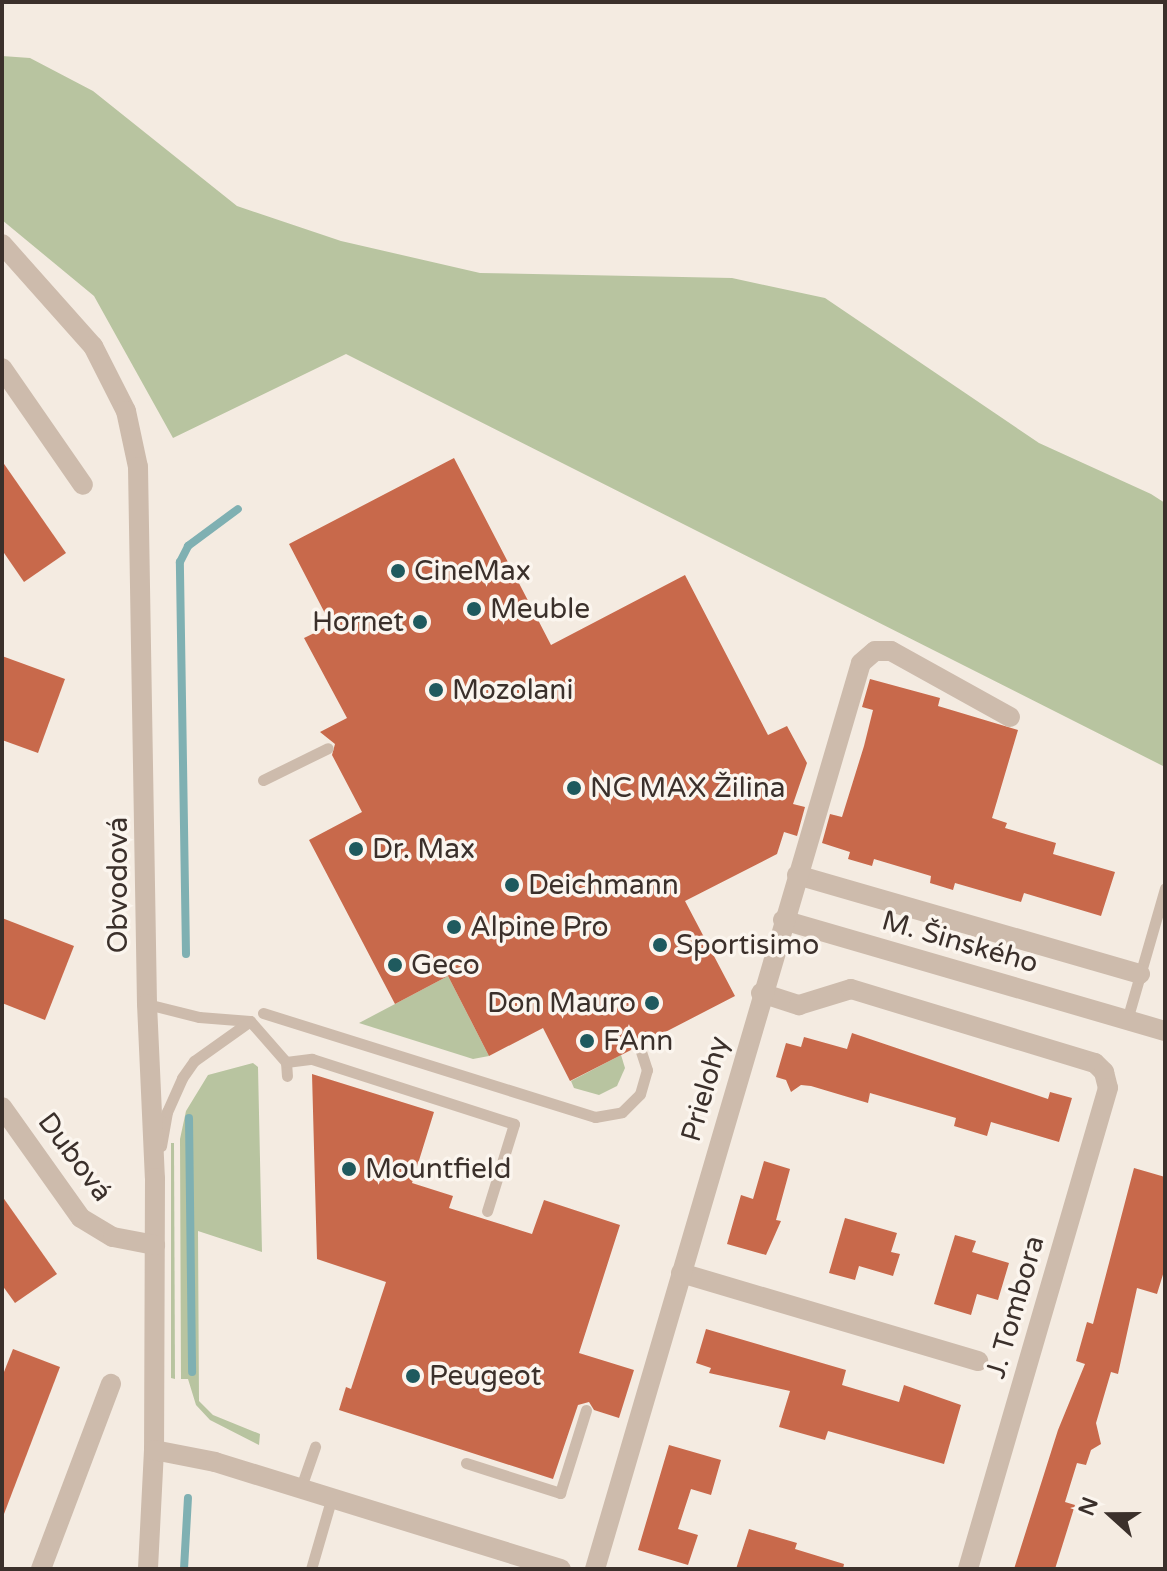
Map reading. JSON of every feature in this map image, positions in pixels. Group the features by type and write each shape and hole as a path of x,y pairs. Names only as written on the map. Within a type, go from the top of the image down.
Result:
{"street":[{"name":"Obvodová","path":"2,244 93,346 126,411 138,467 147,1004 155,1178 154,1450 148,1569"},
{"path":"2,368 83,485"},
{"path":"783,920 861,663 875,651 891,651 1010,717"},
{"name":"M. Šinského","path":"797,875 1140,974"},
{"name":"M. Šinského","path":"783,920 1165,1031"},
{"name":"Prielohy","path":"595,1569 783,920"},
{"name":"J. Tombora","path":"761,993 799,1005 851,989 1095,1063 1104,1072 1108,1088 968,1569"},
{"name":"Dubová","path":"2,1107 81,1218 113,1237 155,1245"},
{"path":"681,1273 978,1361"},
{"path":"41,1569 111,1384"},
{"path":"154,1450 201,1458 561,1569"}],"lane":[{"path":"263,780 328,748"},
{"path":"1127,1020 1165,888"},
{"path":"147,1004 199,1017 250,1021 286,1062 287,1076"},
{"path":"263,1013 595,1117 622,1112 640,1094 647,1070 639,1046"},
{"path":"155,1178 167,1112 182,1078 194,1061 250,1021"},
{"path":"286,1062 312,1059 514,1124 487,1211"},
{"path":"466,1463 560,1493 586,1410"},
{"path":"300,1490 315,1447"},
{"path":"311,1569 331,1500"}],"green space":[{"path":"2,56 30,58 93,91 237,206 341,241 480,273 732,278 825,298 1039,443 1151,494 1165,503 1165,767 346,354 173,438 94,296 2,220"},
{"path":"448,976 489,1056 473,1059 359,1023"},
{"path":"621,1055 625,1068 617,1086 599,1095 574,1088 571,1081"},
{"path":"253,1063 258,1067 262,1252 198,1231 199,1401 213,1415 260,1434 259,1445 210,1420 196,1405 188,1379 181,1379 180,1139 186,1111 208,1075"},
{"path":"171,1143 174,1143 175,1379 171,1378"}],"building":[{"name":"NC MAX Žilina","path":"454,458 551,645 685,575 768,735 787,726 807,763 793,804 805,807 797,836 784,832 777,854 685,901 735,996 646,1042 636,1038 631,1050 570,1081 543,1028 489,1056 448,976 395,1004 309,840 362,812 332,755 335,744 320,732 347,718 304,638 331,625 289,544"},
{"path":"2,461 66,553 24,582 2,550"},
{"path":"2,656 65,679 38,753 2,740"},
{"path":"870,679 940,698 938,706 1018,730 992,818 1007,823 1005,828 1056,843 1053,854 1115,872 1101,916 1024,893 1021,902 955,883 953,890 930,883 931,876 874,859 872,866 848,859 850,852 822,843 830,814 842,817 864,746 873,710 862,707"},
{"path":"2,918 74,946 45,1020 2,1003"},
{"path":"852,1033 1048,1099 1050,1092 1072,1098 1059,1142 991,1122 987,1136 954,1126 956,1118 870,1093 868,1103 811,1086 801,1085 791,1092 786,1080 776,1077 786,1043 801,1047 804,1037 847,1049"},
{"path":"312,1074 434,1112 412,1183 453,1196 449,1208 532,1234 544,1200 620,1225 579,1353 634,1370 619,1418 594,1410 589,1402 578,1405 553,1479 339,1410 346,1387 351,1389 386,1282 317,1259"},
{"path":"764,1161 790,1169 776,1220 781,1221 766,1255 727,1244 741,1195 753,1199"},
{"path":"1134,1168 1165,1177 1165,1268 1157,1294 1137,1288 1118,1374 1111,1372 1096,1423 1101,1444 1091,1450 1086,1465 1077,1463 1065,1502 1075,1505 1055,1569 1014,1569 1058,1430 1085,1364 1076,1361 1087,1322 1093,1324"},
{"path":"2,1196 57,1274 15,1303 2,1285"},
{"path":"845,1218 897,1233 891,1252 900,1254 893,1276 859,1266 855,1280 829,1273"},
{"path":"955,1235 976,1241 972,1252 1009,1263 998,1300 977,1294 971,1315 934,1304"},
{"path":"706,1329 846,1370 842,1385 899,1402 904,1385 961,1405 944,1464 828,1431 825,1440 779,1427 790,1391 709,1373 711,1368 696,1363"},
{"path":"13,1349 60,1367 4,1514 2,1377"},
{"path":"669,1445 721,1460 711,1495 691,1489 678,1529 698,1535 688,1565 638,1550"},
{"path":"749,1529 797,1543 795,1549 844,1564 843,1569 736,1569"}],"waterway":[{"path":"186,954 180,562 188,546 238,509"},
{"path":"189,1118 192,1372"},
{"path":"184,1569 188,1498"}],"place":[{"name":"CineMax","path":"398,571"},
{"name":"Meuble","path":"474,609"},
{"name":"Hornet","path":"420,622"},
{"name":"Mozolani","path":"436,690"},
{"name":"NC MAX Žilina","path":"574,788"},
{"name":"Dr. Max","path":"356,849"},
{"name":"Deichmann","path":"512,885"},
{"name":"Alpine Pro","path":"454,927"},
{"name":"Sportisimo","path":"660,945"},
{"name":"Geco","path":"395,965"},
{"name":"Don Mauro","path":"652,1003"},
{"name":"FAnn","path":"587,1041"},
{"name":"Mountfield","path":"349,1169"},
{"name":"Peugeot","path":"413,1376"}]}
